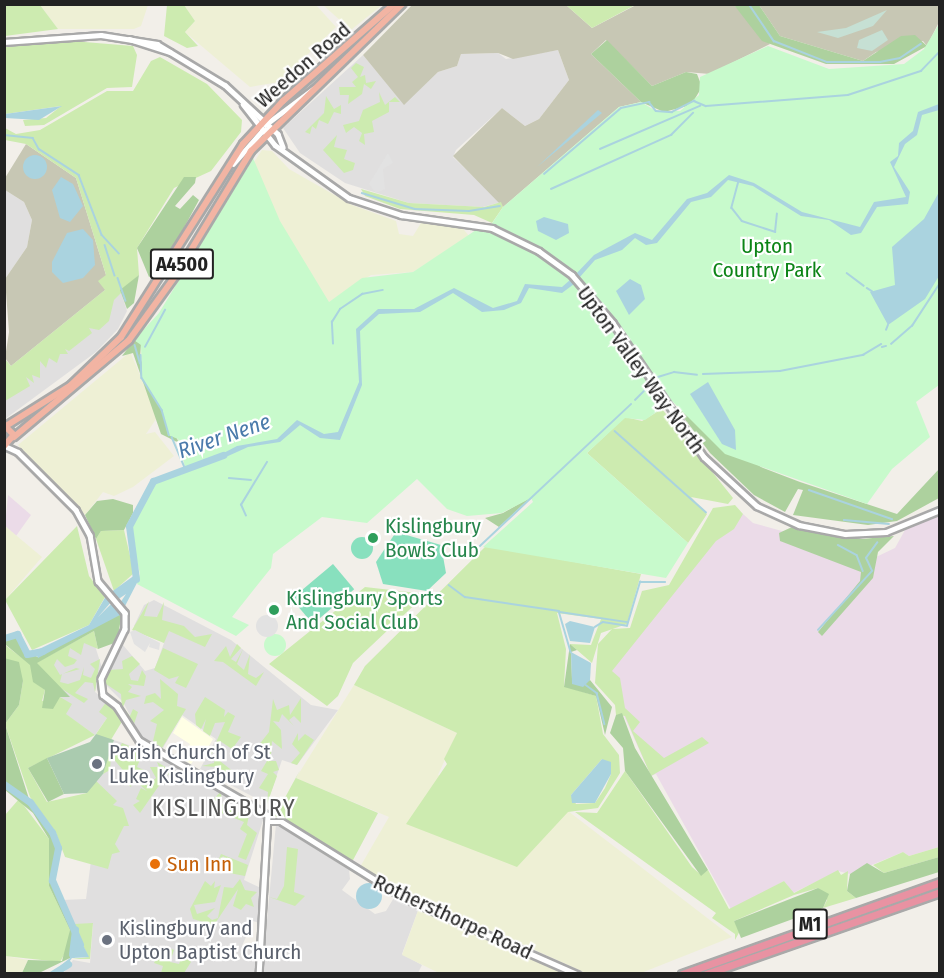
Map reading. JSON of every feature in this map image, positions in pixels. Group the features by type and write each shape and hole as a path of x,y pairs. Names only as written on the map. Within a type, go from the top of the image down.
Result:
{"highway":[{"name":"Weedon Road","path":"5,426 71,385 121,337 212,189 265,127 394,4"},
{"name":"Weedon Road","path":"5,446 101,369 145,321 265,127 312,89 402,4"},
{"path":"5,426 13,439"},
{"name":"M1","path":"682,974 939,882"},
{"name":"M1","path":"706,974 939,892"}],"street":[{"path":"4,42 101,35 129,39 170,52 212,75 265,127"},
{"name":"Upton Valley Way North","path":"265,127 312,175 359,202 401,214 481,224 514,237 550,258 596,302 704,458 753,504 799,525 845,534 886,532 939,510"},
{"name":"Upton Valley Way North","path":"265,127 283,147"},
{"path":"13,439 18,452 86,525 95,575 123,610 125,630 101,679 103,695 117,706 139,740 268,815 270,822 259,974"},
{"path":"5,446 18,452"},
{"name":"Rothersthorpe Road","path":"270,822 282,822 406,899 577,974"}],"shaded area":[{"path":"413,4 566,5 592,28 636,5 734,5 770,44 710,74 686,72 652,86 606,40 591,54 641,102 619,107 503,207 453,156 502,108 525,126 539,119 569,80 558,50 513,59 498,53 461,54 457,66 438,72 404,105 363,55"},
{"path":"40,5 148,5 141,26 134,29 58,29"},
{"path":"184,5 316,5 336,27 279,82 250,87 185,32 195,21"},
{"path":"323,5 382,5 351,30"},
{"path":"759,5 939,5 939,22 927,46 923,41 876,52 863,61 780,36"},
{"path":"887,10 873,26 838,38 817,32 846,28"},
{"path":"882,30 888,40 872,51 857,48 859,40"},
{"path":"558,50 569,80 539,119 525,126 502,108 456,150 453,157 501,202 483,207 409,203 345,183 300,153 283,128 363,55 404,104 438,72 457,66 461,54 498,53 506,59"},
{"path":"26,144 76,178 106,275 105,290 11,366 5,358 9,332 5,279 27,247 32,220 24,202 5,190 5,178"},
{"path":"262,150 272,151 289,169 352,205 396,221 399,234 413,236 421,223 460,225 469,236 413,272 371,275 329,302 197,247"},
{"path":"388,153 393,163 383,169 385,189 376,193 369,184"},
{"path":"5,190 24,202 32,220 27,247 5,279"},
{"path":"117,280 127,311 118,329 96,352 5,419 4,358 11,366"},
{"path":"130,352 158,416 146,434 155,432 174,456 133,487 114,496 103,492 85,515 18,445"},
{"path":"8,495 31,515 16,536 5,526"},
{"path":"743,514 753,523 876,557 895,548 905,530 939,514 939,847 909,856 903,852 850,874 838,871 793,893 784,881 732,911 656,774 651,776 603,669 713,533"},
{"path":"5,526 42,557 5,600"},
{"path":"154,600 231,640 311,705 338,710 297,765 282,760 267,804 200,769 216,739 182,715 163,748 143,740 123,702 103,682 123,645 145,671 155,668 164,643 134,626 144,605"},
{"path":"267,615 275,618 278,626 275,634 267,637 259,634 256,626 259,618"},
{"path":"135,630 160,643 159,650 149,647 150,643 145,652 134,644 130,632"},
{"path":"91,633 102,668 95,692 107,701 107,718 95,735 65,714 36,663"},
{"path":"354,685 457,733 438,775 568,811 732,937 641,973 586,973 381,881 360,867 389,817 296,778"},
{"path":"182,717 213,739 201,760 196,757 191,764 183,759 190,744 173,733"},
{"path":"96,734 114,740 103,774 87,793 64,794 47,758 90,742"},
{"path":"114,740 166,758 264,817 244,880 263,889 259,923 253,921 242,946 258,950 255,973 64,973 73,960 90,963 93,924 74,924 62,900 86,899 92,853 87,793 103,774"},
{"path":"276,824 349,870 350,879 342,890 375,914 386,911 395,896 419,908 402,954 422,965 418,973 262,974"},
{"path":"419,908 566,973 439,973 402,955"},
{"path":"5,956 28,960 22,973 5,974"}],"green space":[{"path":"5,4 40,5 58,29 5,36"},
{"path":"167,5 184,5 195,21 185,32 198,46 187,48 164,36"},
{"path":"566,5 635,5 592,28"},
{"path":"734,5 759,5 780,36 863,61 901,36 915,35 927,46 894,64 826,64 762,41"},
{"name":"Upton Country Park","path":"939,24 939,385 916,402 930,437 892,469 867,504 725,454 672,401 645,420 625,418 587,453 688,543 666,578 483,547 533,502 531,498 502,513 467,516 447,509 417,479 367,523 322,517 273,554 271,568 232,617 249,625 236,636 137,584 140,574 129,526 153,481 185,467 178,439 168,435 162,410 142,378 141,345 134,340 159,313 253,158 280,221 329,302 362,278 413,272 476,230 487,231 503,207 619,107 641,102 656,111 680,111 699,95 700,77 768,46 829,69 904,64 924,49"},
{"path":"607,40 652,86 686,72 697,74 702,87 691,105 664,112 641,102 591,54"},
{"path":"72,41 133,46 137,55 132,87 107,88 44,125 25,126 23,120 46,118 61,106 5,114 5,47"},
{"path":"160,57 207,84 242,120 241,132 211,171 174,188 137,248 139,275 114,300 109,321 99,330 89,328 92,333 69,351 65,349 68,354 60,354 57,363 49,358 46,368 40,361 40,378 32,375 34,383 26,377 30,386 5,401 4,358 11,366 105,290 98,281 106,275 76,178 26,144 5,140 5,128 16,134 40,130 107,91 133,91 151,61"},
{"path":"356,63 364,67 360,77 365,75 366,83 376,81 371,89 364,84 362,94 348,104 349,95 340,95 339,87 356,87 352,82 358,77 351,68"},
{"path":"379,92 385,105 395,97 400,102 389,102 389,112 372,121 374,132 364,134 365,145 359,141 362,133 354,127 346,133 343,125 359,121 363,110 380,102"},
{"path":"326,96 334,109 341,105 341,114 334,112 328,124 319,120 316,129 312,126 310,134 305,132 324,113"},
{"path":"337,135 334,147 347,150 344,159 355,163 353,170 344,173 323,150"},
{"path":"184,177 196,177 195,183 175,206 180,209 193,195 199,200 159,274 149,277 137,248"},
{"path":"361,189 409,203 484,207 501,202 503,207 492,223 474,215 400,209 365,196"},
{"path":"139,275 134,303 127,309 120,290"},
{"path":"134,340 141,344 140,358 179,443 161,434 133,353 122,356"},
{"path":"675,406 761,467 800,482 897,514 939,469 939,498 897,521 868,525 793,515 803,490 798,489 785,512 754,495 710,453"},
{"path":"662,409 733,498 728,504 691,497 707,514 688,543 587,453 625,417 642,421"},
{"path":"531,497 499,527 485,518 503,513"},
{"path":"113,499 133,505 133,513 124,530 101,531 96,539 85,515 97,501"},
{"path":"735,505 743,514 734,529 716,541 612,671 620,678 625,708 640,722 633,731 664,758 702,737 709,743 651,776 625,716 616,715 615,705 595,683 598,644 612,629 630,628 642,591 669,585 713,508"},
{"path":"77,526 89,576 105,597 89,625 32,650 5,600"},
{"path":"792,527 862,539 894,536 878,552 873,578 822,636 818,632 860,581 861,572 780,541 779,533"},
{"path":"124,530 134,573 114,591 96,539 101,531"},
{"path":"396,532 441,545 446,573 427,591 383,584 376,562"},
{"path":"358,537 366,537 373,544 373,552 366,559 358,559 351,552 351,544"},
{"path":"486,546 641,574 627,624 601,633 592,663 570,644 591,645 601,619 557,613 566,649 564,686 596,696 603,734 619,755 620,773 598,808 568,812 517,867 406,824 447,764 444,759 457,733 354,685 365,666","holes":["602,759 611,774 595,803 576,804 571,795"]},
{"path":"333,564 354,589 313,624 292,599"},
{"path":"365,587 426,594 353,663 338,696 327,706 269,664"},
{"path":"149,601 144,616 157,617 164,602 162,620 184,626 195,637 212,634 205,647 169,631 164,643 132,630"},
{"path":"122,612 117,642 98,649 94,631 37,663 70,697 60,697 53,709 42,708 45,690 33,682 30,665 6,645 6,637 17,634 25,652 38,657"},
{"path":"94,631 98,649 84,643 81,655 70,648 68,656 77,660 74,664 65,667 57,659 54,665 60,675 62,674 60,682 68,684 80,680 84,667 83,675 91,678 95,669 90,664 100,659 95,692 93,683 85,682 75,693 88,699 84,703 48,680 36,663"},
{"path":"275,634 283,637 286,645 283,653 275,656 267,653 264,645 267,637"},
{"path":"237,644 241,648 231,659 236,662 243,649 237,664 244,670 250,654 248,674 256,678 264,672 256,686 223,662 214,661 226,646 230,657"},
{"path":"570,644 577,650 571,652 572,679 578,684 590,680 612,707 605,735 596,696 564,687"},
{"path":"5,645 30,664 45,690 42,701 60,697 72,704 66,714 95,735 28,768 47,802 87,793 94,779 117,801 113,805 123,808 129,826 124,826 115,844 120,852 112,854 108,869 65,857 56,833 30,797 5,724 19,705 23,681 5,658"},
{"path":"163,648 198,664 186,688 175,683 179,676 169,679 154,670"},
{"path":"132,656 140,664 129,674 131,680 138,681 142,670 146,676 144,686 128,684 132,687 128,692 141,696 126,700 123,707 130,716 133,709 138,712 134,724 122,709 121,694 103,682 109,670 123,669 122,661"},
{"path":"4,658 19,662 23,681 19,705 5,724 30,802 57,844 52,880 75,929 70,958 39,973 22,973 28,960 62,961 70,930 49,886 49,839 33,813 5,790"},
{"path":"160,679 178,694 177,706 186,709 162,748 153,741 157,724 150,721 164,710 153,702 144,704 146,696 155,693 161,699"},
{"path":"205,697 225,710 224,717 228,712 235,716 228,732 241,737 232,749 220,741 210,756 225,722 215,723 210,736 203,731 206,719 201,729 196,725 195,714"},
{"path":"301,698 301,723 294,716 289,720 294,726 282,714 279,722 273,721 281,730 282,749 272,741 271,755 258,746 269,732 273,699 277,710 289,705 290,715"},
{"path":"107,701 123,720 109,743 96,734 107,718 99,712"},
{"path":"622,713 635,748 708,870 701,876 625,771 623,748 610,733 616,715"},
{"path":"298,733 298,741 305,734 314,740 297,765 291,763 300,753 292,744"},
{"path":"122,743 143,752 137,767 144,770 141,775 135,770 131,787 126,783 128,776 111,756 110,770 103,774 109,748 116,755"},
{"path":"215,757 235,773 233,783 213,776 217,767 202,766 214,763"},
{"path":"47,758 64,794 48,802 28,768"},
{"path":"267,761 276,761 279,770 273,772 277,776 267,804 268,792 259,788 268,774 261,771"},
{"path":"157,762 179,775 177,779 167,774 140,813 133,805 140,801 136,799 141,788 147,791 140,785 146,773 151,782 156,778 150,767 159,767"},
{"path":"300,770 296,778 378,813 352,862 275,816"},
{"path":"625,771 692,867 701,875 708,870 729,909 784,881 794,893 838,870 841,875 848,871 847,891 856,898 823,908 827,900 818,888 794,895 734,921 741,929 735,940 735,934 712,918 716,913 575,812 597,813"},
{"path":"221,791 222,804 229,808 236,803 233,808 246,818 249,815 247,825 257,833 246,860 238,857 247,834 240,829 244,822 207,807"},
{"path":"19,799 49,839 49,886 70,930 69,946 60,962 5,956 5,815"},
{"path":"287,847 298,849 294,892 305,896 295,906 269,897 277,899 284,886"},
{"path":"939,847 939,857 884,873 873,865 903,852 909,856"},
{"path":"221,854 248,865 245,876 219,871 229,862 223,856 214,870"},
{"path":"939,857 939,872 856,898 847,891 850,874 867,863 884,873"},
{"path":"240,879 245,890 257,892 251,898 254,907 246,904 241,910 233,906 238,889 214,925 193,919 190,909 205,881 211,886 215,881 214,888 221,885 215,902 194,905 197,914 215,908 207,916 212,920 218,918 224,887 233,888"},
{"path":"818,888 829,894 823,908 741,938 734,921"},
{"path":"93,923 90,959 72,959 88,957 74,924"},
{"path":"169,948 174,950 170,962 179,964 183,954 191,962 184,973 161,973 163,966 154,963 157,955 166,961"}],"water":[{"path":"939,104 939,110 922,115 917,135 905,144 894,167 910,192 908,204 877,207 861,233 851,235 829,220 801,216 753,186 728,180 711,197 691,202 657,243 646,245 635,238 622,250 595,260 579,278 576,274 594,255 635,233 652,240 687,199 707,193 729,175 754,183 802,212 860,227 874,202 906,197 890,162 898,156 899,143 913,131 918,112"},
{"path":"62,106 39,120 5,118 5,114"},
{"path":"598,110 602,113 537,167"},
{"path":"35,155 44,158 47,167 44,176 35,179 26,176 23,167 26,158"},
{"path":"61,177 73,184 83,206 70,222 60,218 52,190"},
{"path":"939,192 939,276 925,299 888,325 870,292 895,285 892,247 924,219"},
{"path":"544,217 568,224 569,233 556,240 538,231 536,221"},
{"path":"83,229 93,240 95,265 83,278 63,283 52,272 52,262 67,233"},
{"path":"630,279 641,285 645,299 629,315 616,291"},
{"path":"570,280 574,284 562,293 529,288 521,303 504,310 482,312 453,293 420,312 379,314 360,331 362,385 340,440 320,438 300,425 280,442 248,447 217,461 216,457 237,446 277,439 297,420 324,434 338,432 359,382 356,329 378,309 414,309 454,288 493,308 517,301 525,284 562,287"},
{"path":"708,382 735,430 736,450 722,444 690,394"},
{"path":"139,572 139,579 124,608 120,603 126,594 117,600 110,593"},
{"path":"106,596 112,601 98,617 113,602 120,615 38,658 35,651 89,625"},
{"path":"570,621 595,627 590,643 570,641 565,624"},
{"path":"571,652 591,663 590,680 583,687 572,684"},
{"path":"602,759 611,762 611,774 595,803 572,803 571,795"},
{"path":"369,883 378,887 382,896 378,905 369,909 360,905 356,896 360,887"},
{"path":"75,929 89,957 72,958 64,969 60,966 70,958"}],"waterway":[{"path":"749,4 774,41 827,62 880,62 900,58 921,44"},
{"path":"544,174 621,108 649,102 656,111 672,112 694,101 706,106 848,95 921,71 940,51"},
{"path":"600,149 700,106"},
{"path":"551,189 671,135 693,113"},
{"path":"4,135 33,138 39,149 79,175 102,235 119,253"},
{"path":"739,181 732,208 742,221 775,232 777,214"},
{"path":"362,193 415,209 469,211 500,206"},
{"path":"105,245 115,275"},
{"path":"847,273 864,286"},
{"path":"118,278 126,301"},
{"path":"891,344 912,326 940,283"},
{"path":"867,288 872,291"},
{"path":"333,344 332,322 340,309 362,294 383,290"},
{"path":"145,347 165,310"},
{"path":"886,330 888,325"},
{"path":"703,374 780,371 863,355 881,344"},
{"path":"135,345 140,363"},
{"path":"882,347 886,346"},
{"path":"141,355 142,378 162,410 169,435"},
{"path":"658,377 674,372 697,375"},
{"path":"635,400 648,387"},
{"path":"480,546 631,404"},
{"path":"615,431 706,512"},
{"path":"172,437 185,468"},
{"name":"River Nene","path":"136,579 129,526 153,481 223,455"},
{"path":"246,516 241,505 267,462"},
{"path":"229,478 251,480"},
{"path":"809,490 892,519"},
{"path":"844,520 889,524"},
{"path":"818,630 872,571 866,558 877,543"},
{"path":"838,545 857,555 863,571"},
{"path":"595,627 603,622 627,626 640,582 665,582"},
{"path":"449,585 465,597 559,611 571,652"},
{"path":"560,612 627,622"},
{"name":"River Nene","path":"4,638 17,634 27,654 43,651"},
{"path":"586,685 597,693 605,724"},
{"name":"River Nene","path":"4,784 30,802 52,832 58,848 52,880 80,944"},
{"path":"72,954 75,929"},
{"name":"River Nene","path":"52,974 68,964"}],"place":[{"name":"Kislingbury Bowls Club","path":"373,538"},
{"name":"Kislingbury Sports And Social Club","path":"274,610"},
{"name":"Parish Church of St Luke, Kislingbury","path":"97,764"},
{"name":"Sun Inn","path":"155,864"},
{"name":"Kislingbury and Upton Baptist Church","path":"107,940"}],"district":[{"name":"KISLINGBURY","path":"224,809"}]}
